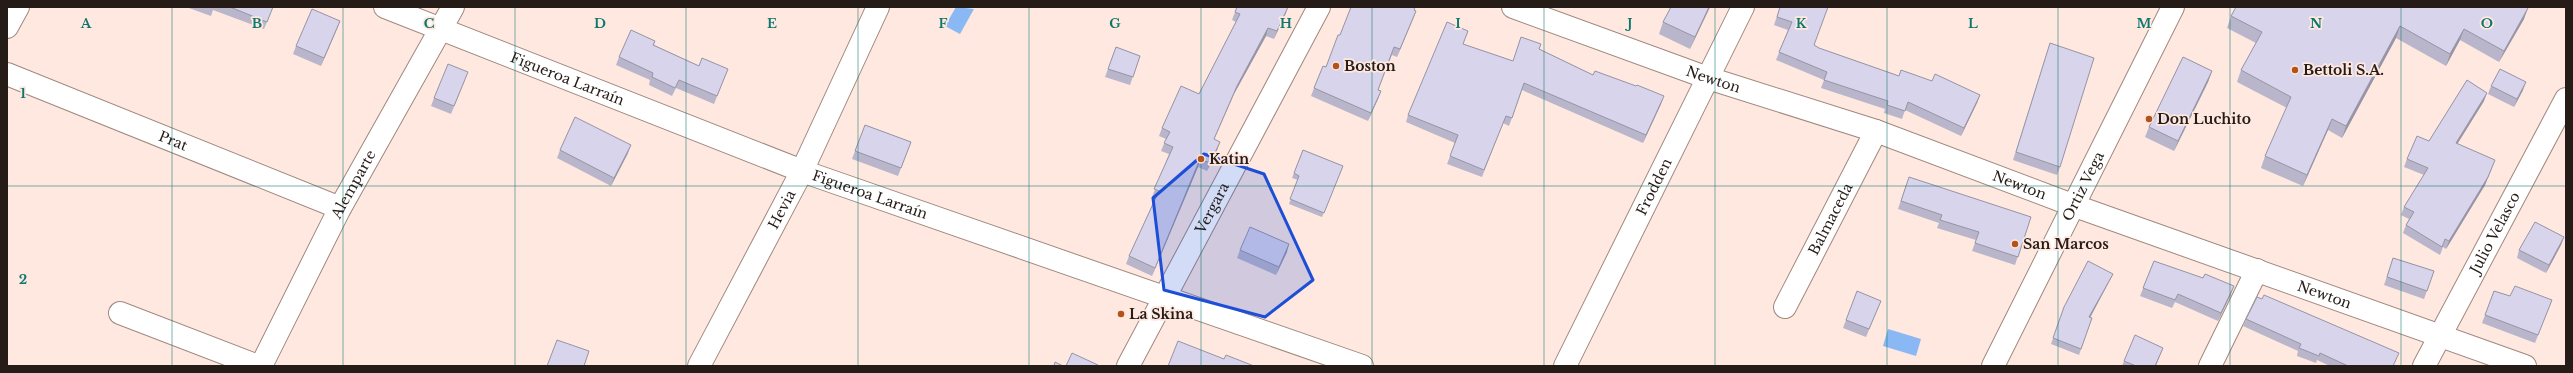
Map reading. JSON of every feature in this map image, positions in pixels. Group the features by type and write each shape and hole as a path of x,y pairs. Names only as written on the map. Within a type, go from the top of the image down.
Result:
{"street":[{"name":"Figueroa Larraín","path":"385,7 802,171 1362,366"},
{"name":"Alemparte","path":"262,366 340,208 443,29 453,7"},
{"name":"Hevia","path":"699,366 802,171 878,7"},
{"name":"Vergara","path":"1128,366 1319,7"},
{"name":"Newton","path":"1513,7 1708,78 1876,131 2075,206 2525,366"},
{"name":"Frodden","path":"1565,366 1743,7"},
{"name":"Ortiz Vega","path":"1993,366 2075,206 2173,7"},
{"name":"Prat","path":"7,74 340,208"},
{"name":"Julio Velasco","path":"2424,366 2566,99"},
{"name":"Balmaceda","path":"1785,307 1876,131"},
{"path":"2210,366 2257,270"},
{"path":"120,313 258,366"}],"highlighted area":[{"path":"1204,154 1264,174 1313,280 1265,317 1164,290 1153,198"}],"water":[{"path":"956,7 974,9 960,34 945,26"},
{"path":"1888,329 1921,339 1916,356 1883,346"}],"building":[{"path":"230,7 273,7 267,22"},
{"path":"1237,7 1288,7 1277,31 1268,28 1237,86 1214,139 1220,142 1210,163 1200,159 1155,268 1129,256 1159,191 1154,189 1173,147 1164,143 1170,132 1162,128 1181,86 1199,94 1240,14 1235,12"},
{"path":"1351,7 1415,7 1414,10 1416,11 1400,49 1394,47 1378,90 1381,91 1371,113 1314,88 1323,66 1326,67 1338,35 1340,35"},
{"path":"1671,7 1709,7 1695,37 1663,22"},
{"path":"1780,7 1828,7 1814,45 1819,48 1899,76 1901,70 1932,81 1935,74 1980,95 1964,128 1908,102 1905,111 1887,105 1888,101 1824,80 1827,72 1779,52 1792,22 1777,17"},
{"name":"Bettoli S.A.","path":"2236,7 2528,8 2504,51 2464,29 2450,54 2400,26 2346,126 2332,119 2307,175 2265,156 2291,97 2241,70 2262,32 2231,16"},
{"path":"312,9 340,21 324,58 296,46"},
{"path":"1447,22 1468,31 1463,44 1513,61 1521,37 1541,44 1539,49 1593,75 1595,71 1664,96 1646,135 1524,83 1512,118 1506,116 1484,170 1450,156 1458,135 1408,115"},
{"path":"631,30 655,41 653,45 699,66 702,58 728,69 717,96 679,80 675,88 652,77 653,73 619,57"},
{"path":"2050,43 2094,58 2060,167 2016,152"},
{"path":"1116,47 1140,56 1133,77 1108,69"},
{"path":"2183,57 2212,71 2178,141 2149,127"},
{"path":"448,64 468,72 454,106 434,98"},
{"path":"2500,69 2526,82 2517,99 2491,86"},
{"path":"2467,80 2487,93 2456,143 2495,160 2488,177 2449,241 2445,239 2442,247 2406,225 2414,212 2404,207 2428,168 2407,159 2417,136 2429,141"},
{"path":"575,117 631,145 614,178 560,150"},
{"path":"865,125 911,142 901,168 855,151"},
{"path":"1303,150 1343,166 1324,213 1290,199 1299,176 1294,173"},
{"path":"1909,177 2031,217 2018,257 1975,243 1979,232 1940,220 1942,215 1901,201"},
{"path":"2535,222 2564,237 2549,265 2519,250"},
{"path":"1250,227 1289,244 1279,267 1240,250"},
{"path":"2393,258 2434,271 2427,291 2387,277"},
{"path":"2088,261 2113,274 2089,317 2092,318 2081,349 2053,338 2064,307"},
{"path":"2154,261 2203,278 2205,274 2234,286 2221,313 2178,294 2175,300 2143,288"},
{"path":"2515,286 2552,300 2538,335 2485,315 2494,291 2510,296"},
{"path":"1857,291 1881,301 1869,329 1846,320"},
{"path":"2264,295 2399,353 2393,366 2348,366 2320,353 2319,356 2299,348 2301,344 2246,319 2257,297 2262,299"},
{"path":"2135,335 2163,348 2155,366 2136,366 2124,361"},
{"path":"557,340 589,351 584,366 547,366"},
{"path":"1178,341 1224,359 1226,355 1254,366 1168,366"},
{"path":"1072,353 1098,365 1098,366 1066,366"},
{"path":"1055,362 1063,366 1054,366"}],"place":[{"name":"Boston","path":"1336,66"},
{"name":"Bettoli S.A.","path":"2295,70"},
{"name":"Don Luchito","path":"2149,119"},
{"name":"Katin","path":"1201,159"},
{"name":"San Marcos","path":"2015,244"},
{"name":"La Skina","path":"1121,314"}]}
